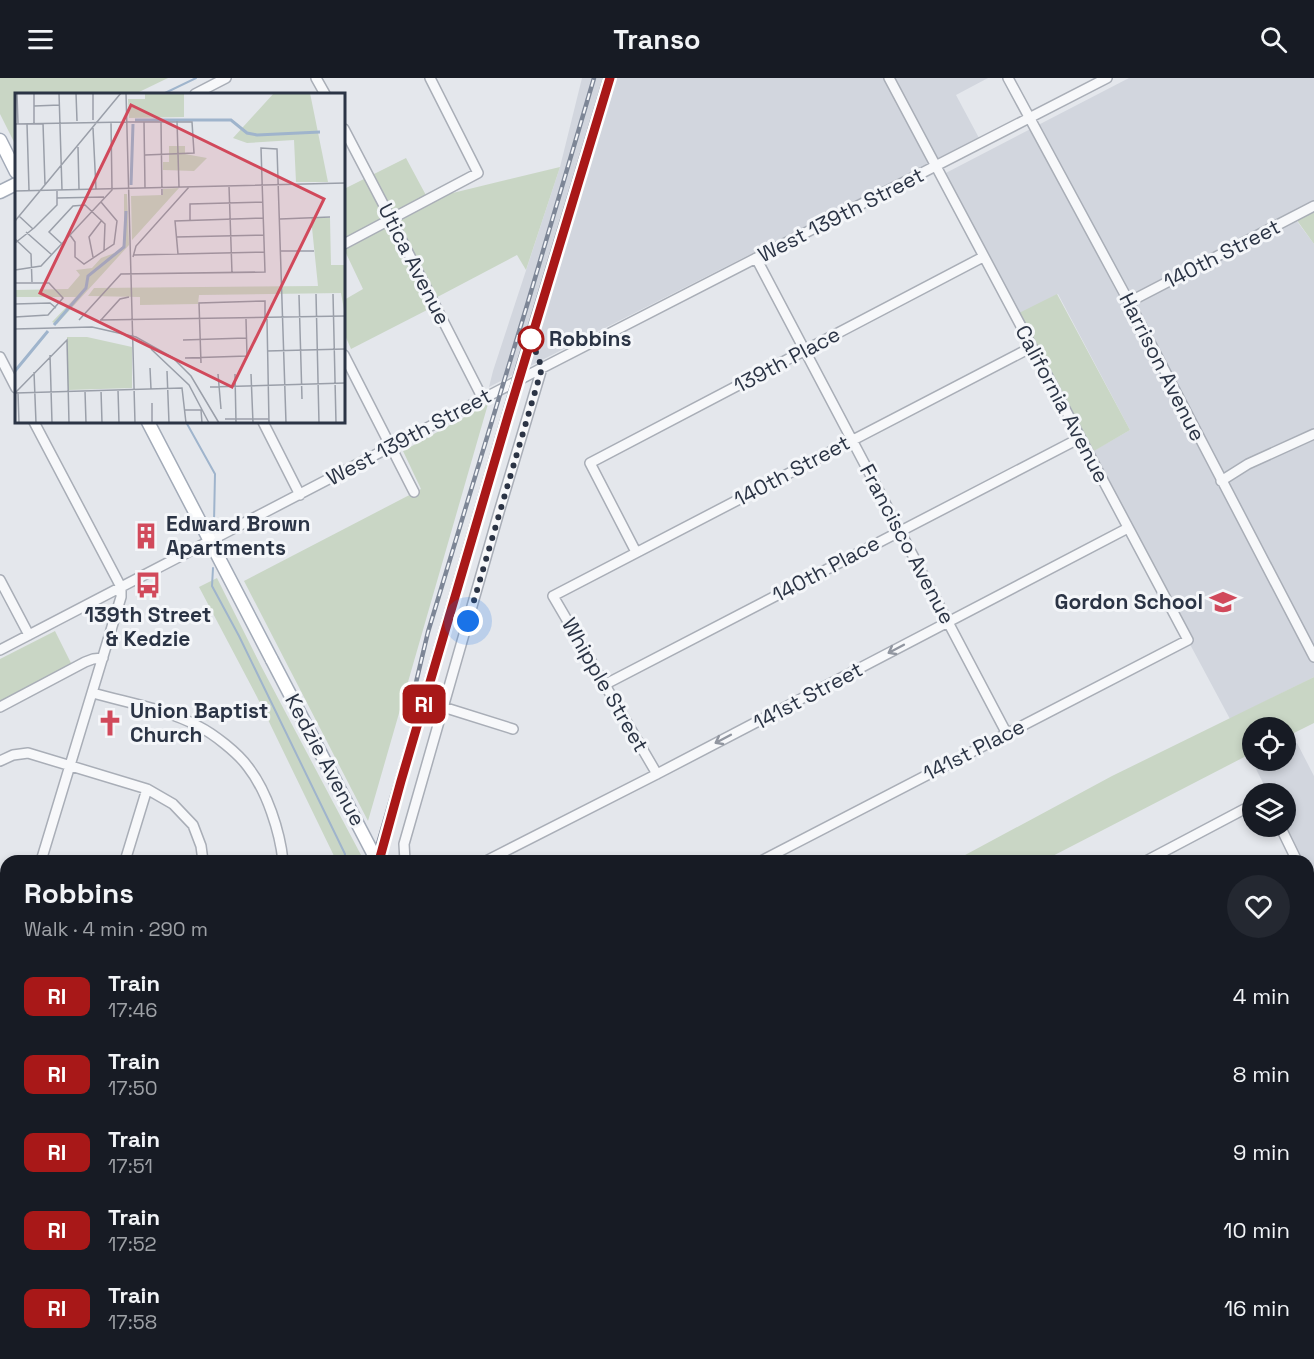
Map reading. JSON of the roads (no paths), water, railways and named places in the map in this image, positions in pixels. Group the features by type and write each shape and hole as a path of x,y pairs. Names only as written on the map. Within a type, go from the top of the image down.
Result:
{"main road":[{"path":"0,140 15,170"},
{"path":"0,192 15,184"},
{"name":"Kedzie Avenue","path":"149,423 374,855"}],"street":[{"path":"208,92 226,78"},
{"path":"316,78 324,93"},
{"path":"345,243 478,173 430,78"},
{"name":"California Avenue","path":"889,78 1188,640"},
{"name":"Harrison Avenue","path":"1008,78 1129,302 1314,657"},
{"name":"West 139th Street","path":"0,650 1107,78"},
{"name":"Utica Avenue","path":"345,131 483,399"},
{"name":"140th Street","path":"1129,302 1314,206"},
{"name":"139th Place","path":"636,552 590,463 983,257"},
{"name":"Francisco Avenue","path":"756,258 1007,734"},
{"name":"140th Street","path":"553,596 1032,347"},
{"path":"0,357 15,386"},
{"path":"345,357 414,492"},
{"path":"405,855 404,844 542,368"},
{"path":"35,423 121,587 121,597 93,693 43,855"},
{"path":"264,423 300,495"},
{"path":"1221,481 1248,464 1314,434"},
{"name":"140th Place","path":"604,685 1080,438"},
{"name":"141st Street","path":"498,855 1128,528"},
{"path":"0,580 29,635"},
{"name":"Whipple Street","path":"553,596 657,774"},
{"name":"141st Place","path":"773,855 1188,640"},
{"path":"0,708 85,662 103,658"},
{"path":"93,693 173,715 200,727 234,752 249,768 265,797 281,840 282,855"},
{"path":"443,707 513,729"},
{"path":"0,761 24,753 147,789 173,804 192,825 202,855"},
{"path":"127,855 147,789"},
{"path":"1157,855 1242,810"},
{"path":"1285,837 1294,855"}],"waterway":[{"path":"165,93 196,78"},
{"path":"187,423 215,474 214,522"},
{"path":"213,568 212,586 239,636 345,855"}],"railway":[{"path":"414,691 428,632 594,78"},
{"path":"375,855 518,365 605,78"}],"train":[{"name":"RI","path":"381,855 508,416 610,78"}],"place":[{"name":"Robbins","path":"531,339"},
{"name":"Edward Brown Apartments","path":"146,536"},
{"name":"139th Street & Kedzie","path":"148,585"},
{"name":"Gordon School","path":"1223,602"},
{"name":"Union Baptist Church","path":"110,723"}]}
